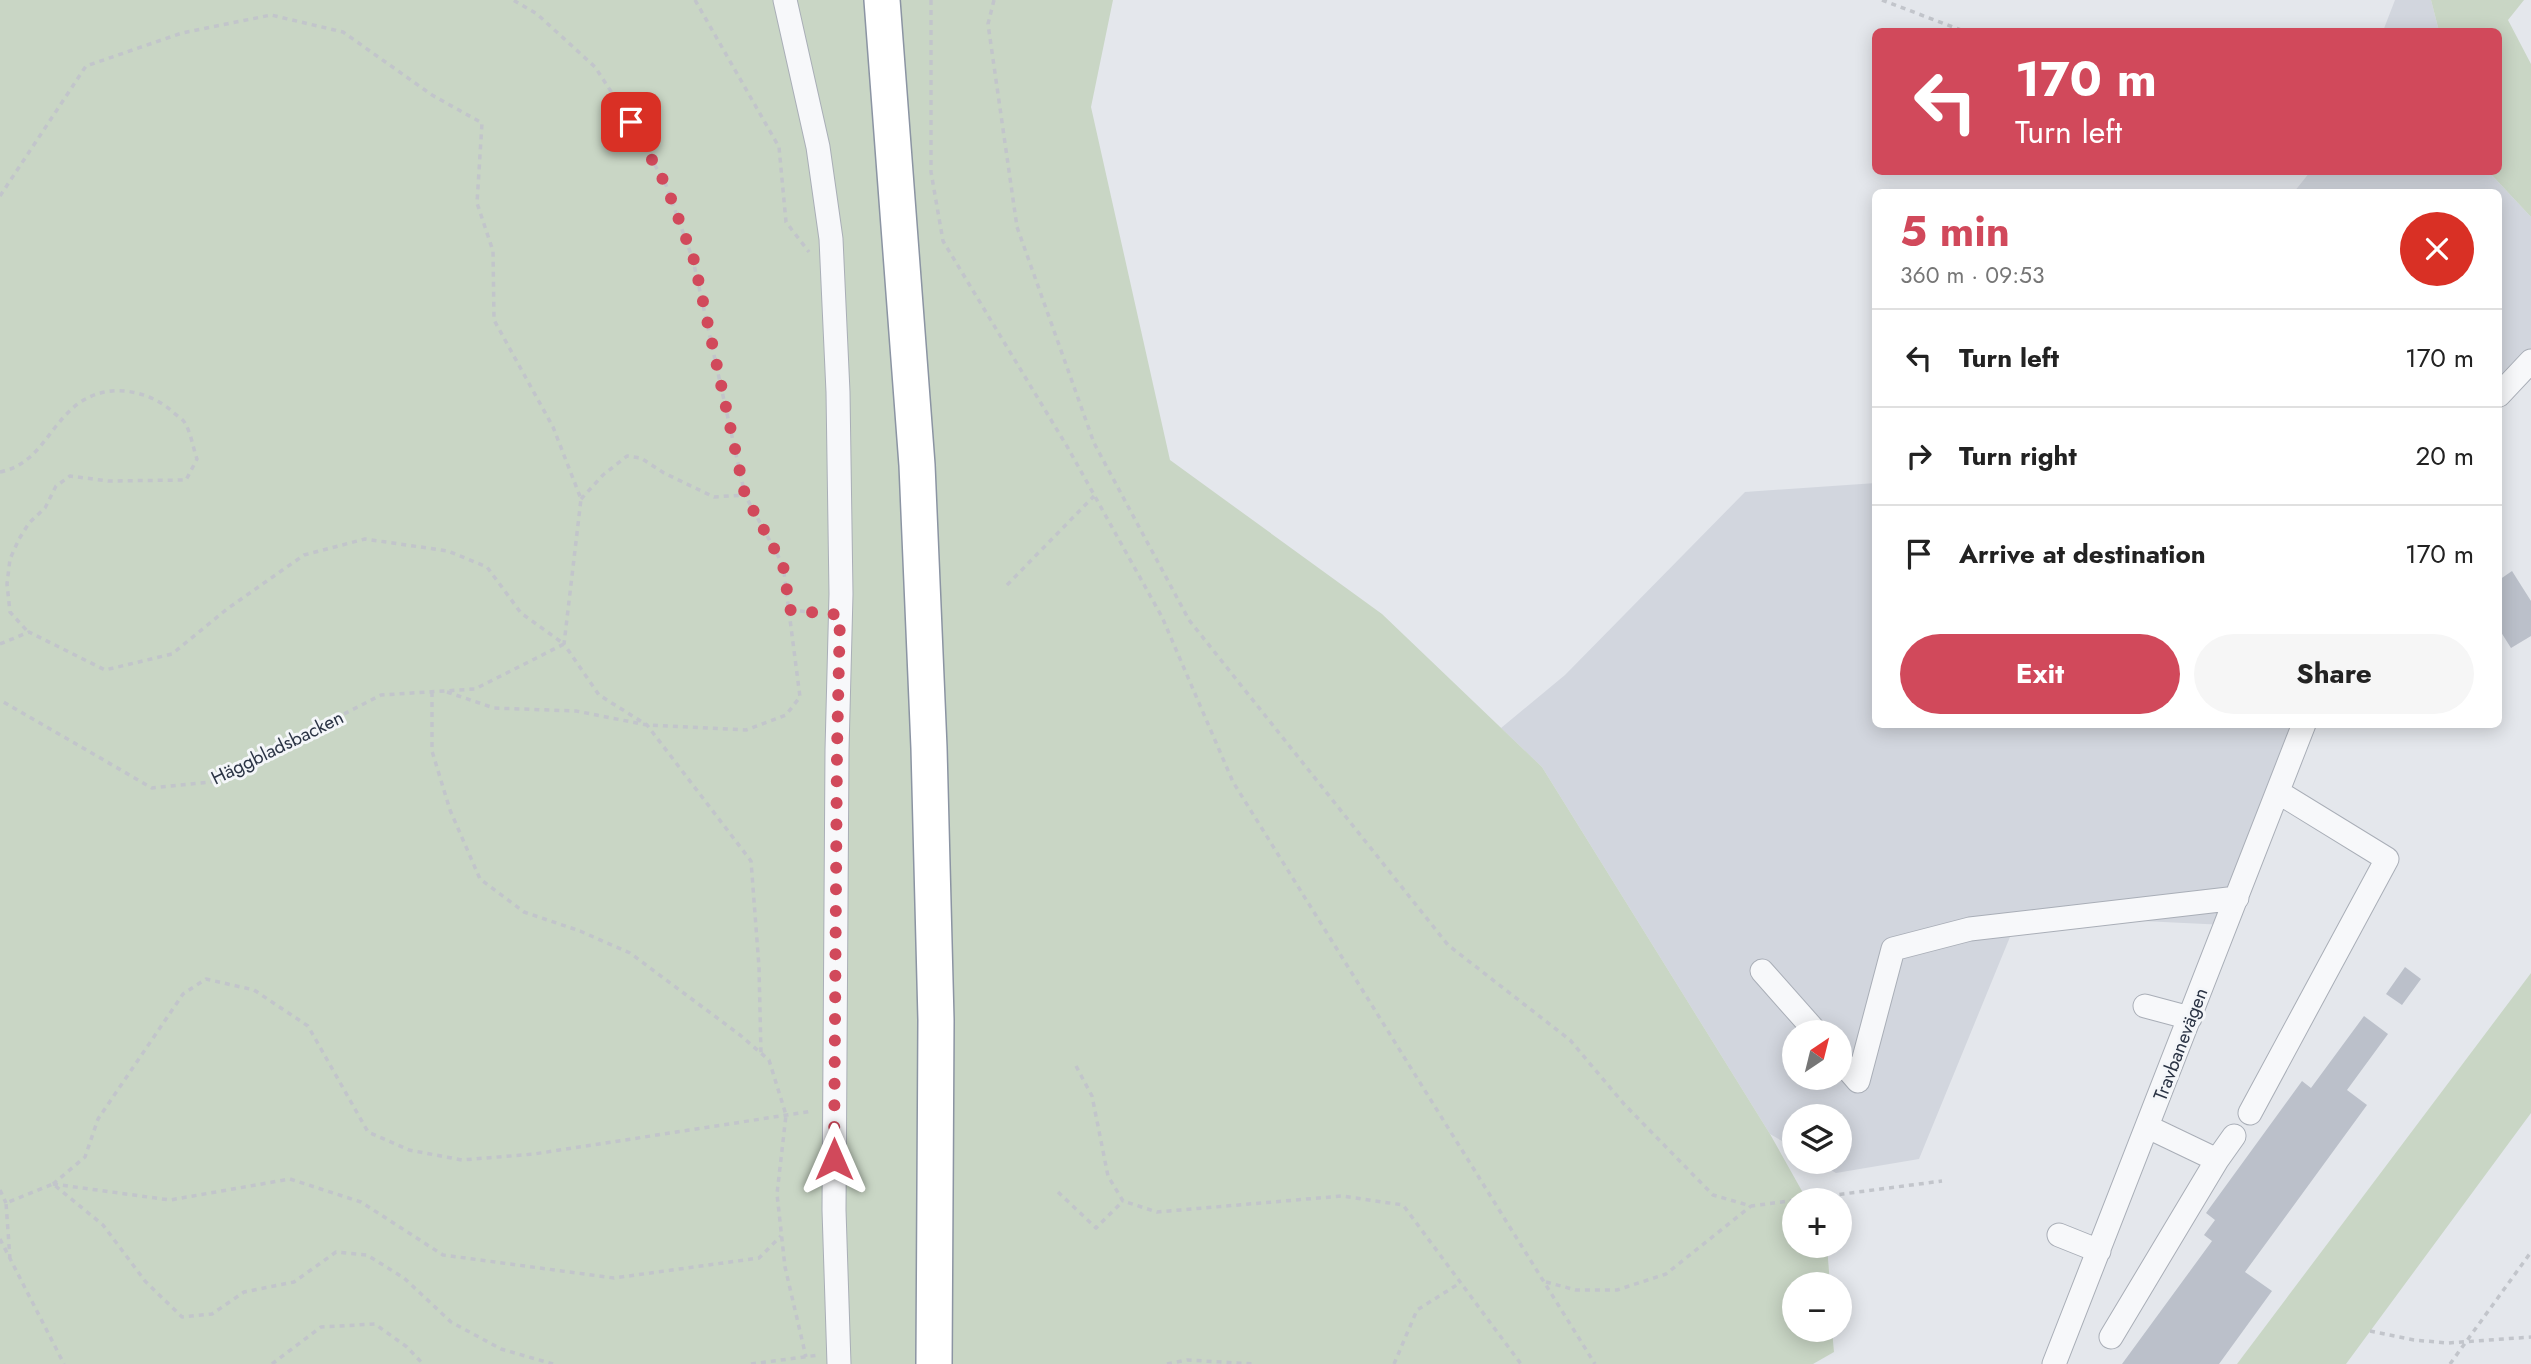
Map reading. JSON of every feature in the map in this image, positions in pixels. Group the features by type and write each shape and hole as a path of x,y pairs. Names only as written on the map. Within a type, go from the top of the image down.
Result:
{"highway":[{"path":"882,0 917,465 929,748 936,1020 934,1364"},
{"path":"905,0 922,204 945,625 956,1004 957,1364"}],"street":[{"path":"785,0 818,147 831,239 838,392 840,615 834,1210 839,1364"},
{"path":"2502,392 2531,361"},
{"name":"Travbanevägen","path":"2054,1364 2302,728"},
{"path":"2250,1112 2387,859 2278,792"},
{"path":"1852,1074 1858,1081 1893,949 1970,929 2237,898"},
{"path":"1762,971 1805,1020"},
{"path":"2145,1006 2190,1018"},
{"path":"2148,1127 2217,1160"},
{"path":"2111,1337 2234,1136"},
{"path":"2059,1236 2099,1251"}],"path":[{"path":"445,691 494,708 576,711 648,725 746,730 786,715 800,697 783,565 745,495 694,260 666,185 631,122 595,67 537,14 513,0"},
{"path":"695,0 779,147 786,222 810,253 833,271"},
{"path":"931,0 931,172 943,241 1068,448 1162,617 1233,782 1595,1364"},
{"path":"993,0 988,24 1017,227 1094,443 1189,621 1448,945 1570,1040 1624,1104 1713,1195 1751,1206 1942,1181"},
{"path":"1882,0 1956,28"},
{"path":"0,196 86,66 182,33 271,15 342,32 432,95 482,123 477,203 493,251 494,320 553,427 581,499 564,644"},
{"path":"0,472 13,469 32,458 52,430 80,402 111,391 144,393 160,401 185,422 197,459 186,480 108,481 70,476 56,486 46,508 29,523 10,559 7,584 10,612 29,632 105,670 172,654 227,609 304,555 365,539 448,551 487,567 521,613 564,644 599,695 648,725 751,861 759,967 761,1054"},
{"path":"581,499 603,475 627,456 641,458 664,473 715,496 745,495"},
{"path":"1007,585 1094,496"},
{"path":"790,610 840,615"},
{"path":"0,644 29,632"},
{"name":"Häggbladsbacken","path":"0,700 152,788 211,782 381,695 475,689 564,644"},
{"path":"432,692 432,751 450,810 480,879 524,912 580,931 630,953 769,1060 786,1115 777,1194 785,1267 806,1357 751,1364"},
{"path":"6,1203 52,1184 85,1157 98,1119 106,1107 183,994 206,979 254,990 308,1026 368,1132 409,1150 462,1160 534,1154 834,1109"},
{"path":"1076,1066 1092,1096 1108,1176 1123,1201 1157,1212 1342,1196 1403,1205 1521,1364"},
{"path":"52,1184 170,1200 290,1179 362,1202 443,1255 614,1278 759,1258 781,1236"},
{"path":"52,1184 103,1225 145,1281 182,1317 212,1314 244,1292 294,1282 336,1252 367,1255 404,1278 450,1322 501,1349 553,1364"},
{"path":"0,1189 6,1203 10,1259"},
{"path":"1058,1192 1096,1228 1123,1201"},
{"path":"1545,1282 1576,1290 1617,1290 1666,1274 1751,1206"},
{"path":"0,1239 64,1364"},
{"path":"2450,1364 2531,1252"},
{"path":"1394,1364 1417,1310 1461,1283"},
{"path":"272,1364 321,1327 374,1324 407,1347 423,1364"},
{"path":"2370,1331 2414,1340 2448,1343 2531,1337"},
{"path":"1167,1364 1187,1360 1254,1364"}],"shaded area":[{"path":"2395,0 2431,0 2438,28 2384,28"},
{"path":"2308,175 2492,175 2531,217 2531,361 2502,392 2502,189 2296,189"},
{"path":"1872,483 1872,728 2303,728 2226,925 2019,915 1919,1159 1852,1170 1852,1104 1782,1104 1782,1141 1770,1134 1542,767 1501,728 1565,675 1745,492"}],"green space":[{"path":"0,0 1113,0 1091,107 1170,460 1382,614 1542,767 1770,1134 1782,1155 1782,1174 1792,1174 1800,1188 1782,1188 1782,1258 1828,1258 1829,1272 1782,1272 1782,1342 1833,1342 1834,1352 1813,1364 0,1364"},
{"path":"2431,0 2524,0 2508,20 2531,64 2531,217 2492,175 2502,175 2502,28 2438,28"},
{"path":"2531,973 2531,1113 2346,1364 2237,1364"}],"building":[{"path":"2512,571 2531,601 2531,636 2511,648 2502,634 2502,578"},
{"path":"2405,967 2421,979 2402,1005 2386,994"},
{"path":"2364,1016 2388,1034 2347,1090 2367,1105 2245,1272 2272,1291 2219,1364 2122,1364 2212,1241 2204,1235 2215,1220 2206,1213 2302,1081 2311,1088"}],"route":[{"path":"631,122 666,185 694,260 745,495 783,565 790,610 840,615 834,1159"}]}
